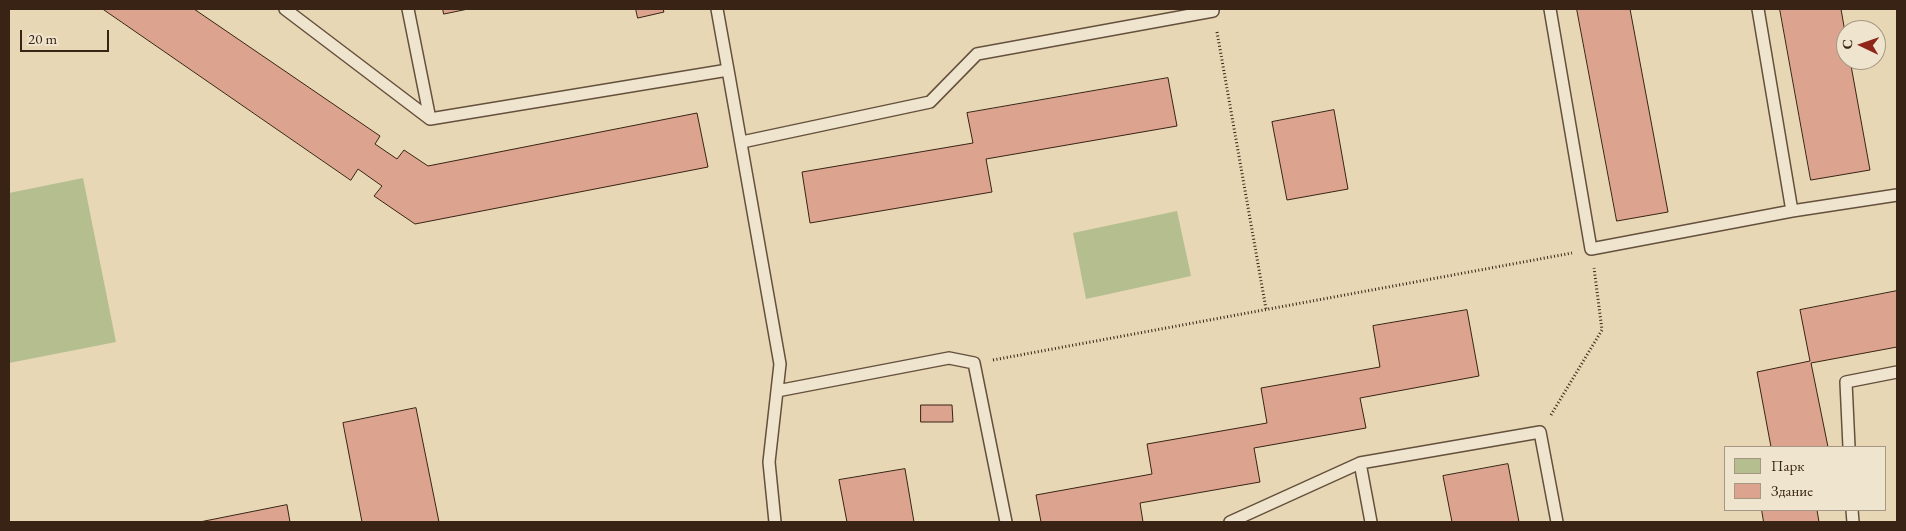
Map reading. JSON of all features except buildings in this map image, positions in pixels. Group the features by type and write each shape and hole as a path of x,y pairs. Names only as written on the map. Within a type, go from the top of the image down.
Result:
{"lane":[{"path":"285,9 430,119 728,70"},
{"path":"408,9 430,119"},
{"path":"717,9 780,364 770,462 775,522"},
{"path":"1550,9 1592,249 1792,211 1897,195"},
{"path":"1758,9 1792,211"},
{"path":"742,142 930,102 977,54 1213,11"},
{"path":"777,391 950,358 974,363 1006,522"},
{"path":"1849,446 1846,382 1897,372"},
{"path":"1230,522 1360,462 1540,432 1557,522"},
{"path":"1360,462 1371,522"}],"path":[{"path":"1213,11 1266,309"},
{"path":"974,363 1592,249 1602,330 1540,432"}],"green space":[{"path":"83,178 116,342 9,363 9,193"},
{"path":"1177,211 1191,276 1086,299 1073,233"}]}
